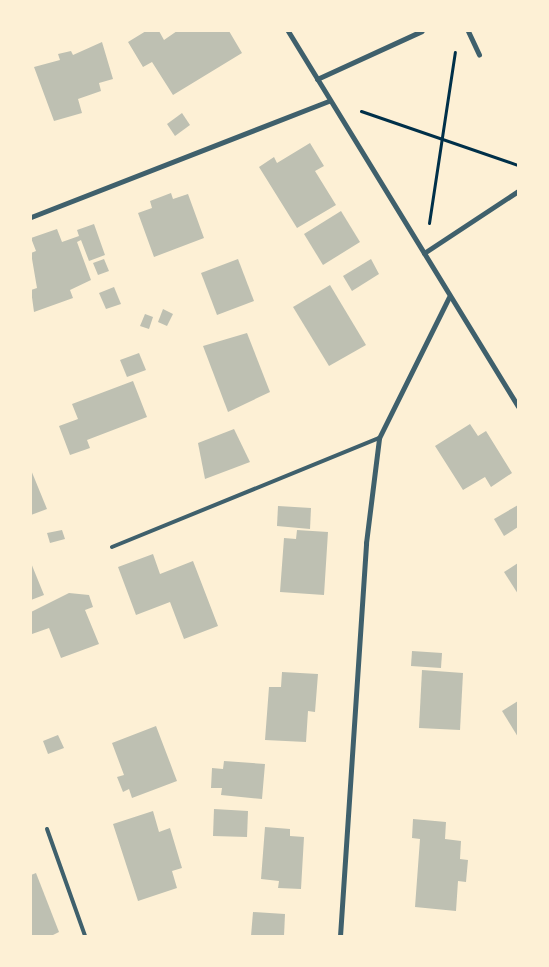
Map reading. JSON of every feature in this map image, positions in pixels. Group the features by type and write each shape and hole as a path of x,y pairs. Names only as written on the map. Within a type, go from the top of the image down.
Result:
{"street":[{"path":"288,31 329,101 518,406"},
{"path":"317,80 422,31"},
{"path":"468,31 479,55"},
{"path":"31,217 329,101"},
{"path":"424,253 518,191"},
{"path":"340,936 366,543 380,438 450,297"}],"lane":[{"path":"112,547 380,438"},
{"path":"47,829 85,936"}],"path":[{"path":"424,253 457,41"},
{"path":"329,101 443,137 518,165"}],"building":[{"path":"146,31 159,31 164,40 177,31 229,31 242,53 173,95 152,62 143,67 128,42"},
{"path":"102,42 113,79 99,83 101,91 78,99 82,113 54,121 34,67 60,60 58,54 71,51 73,55"},
{"path":"182,113 190,125 175,136 167,124"},
{"path":"310,143 324,166 315,171 336,205 297,228 259,167 274,157 277,163"},
{"path":"171,193 173,199 188,194 204,238 154,257 138,213 152,208 150,201"},
{"path":"341,211 360,242 323,265 304,234"},
{"path":"94,224 105,255 89,261 81,240 77,242 91,280 70,290 73,298 34,312 31,290 37,288 31,253 36,251 31,238 57,229 62,242 79,236 77,230"},
{"path":"104,259 109,271 98,275 93,263"},
{"path":"238,259 254,301 217,315 201,273"},
{"path":"371,259 379,274 352,291 343,276"},
{"path":"330,285 366,345 329,366 293,307"},
{"path":"114,287 121,304 106,309 99,293"},
{"path":"163,309 173,314 167,326 158,322"},
{"path":"145,314 153,317 149,329 140,326"},
{"path":"247,333 270,392 228,412 203,346"},
{"path":"139,353 146,370 127,377 120,360"},
{"path":"133,381 147,417 87,440 90,448 70,455 59,426 78,419 72,404"},
{"path":"470,424 478,436 486,431 512,473 491,487 485,477 463,490 435,446"},
{"path":"234,429 250,462 205,479 198,443"},
{"path":"31,470 47,509 31,515"},
{"path":"518,505 518,527 504,536 494,519"},
{"path":"278,506 311,508 310,529 277,526"},
{"path":"62,530 65,539 50,543 47,533"},
{"path":"297,530 328,532 324,595 280,592 284,538 296,539"},
{"path":"153,554 160,574 193,561 218,626 184,639 170,602 136,615 118,567"},
{"path":"31,563 44,595 31,600"},
{"path":"518,563 518,594 504,572"},
{"path":"69,593 89,595 93,607 85,610 99,644 61,658 49,628 32,634 31,612"},
{"path":"412,651 442,653 441,668 411,666"},
{"path":"422,670 463,673 460,730 419,728"},
{"path":"282,672 318,674 315,712 308,711 306,742 265,740 269,687 281,687"},
{"path":"518,701 518,737 502,711"},
{"path":"156,726 177,781 132,798 129,789 123,792 117,777 124,775 112,743"},
{"path":"58,735 64,748 48,754 43,741"},
{"path":"224,761 265,764 262,799 221,795 222,788 211,788 212,768 223,769"},
{"path":"214,809 248,811 247,837 213,836"},
{"path":"153,811 159,832 170,828 182,868 172,871 177,888 138,901 113,824"},
{"path":"413,819 446,822 445,839 461,841 460,859 468,860 466,882 458,881 456,911 415,907 420,839 412,838"},
{"path":"265,827 290,829 290,836 304,837 301,889 278,888 279,881 261,879"},
{"path":"36,873 59,932 51,936 31,936 31,875"},
{"path":"253,912 285,914 284,936 251,936"}]}
